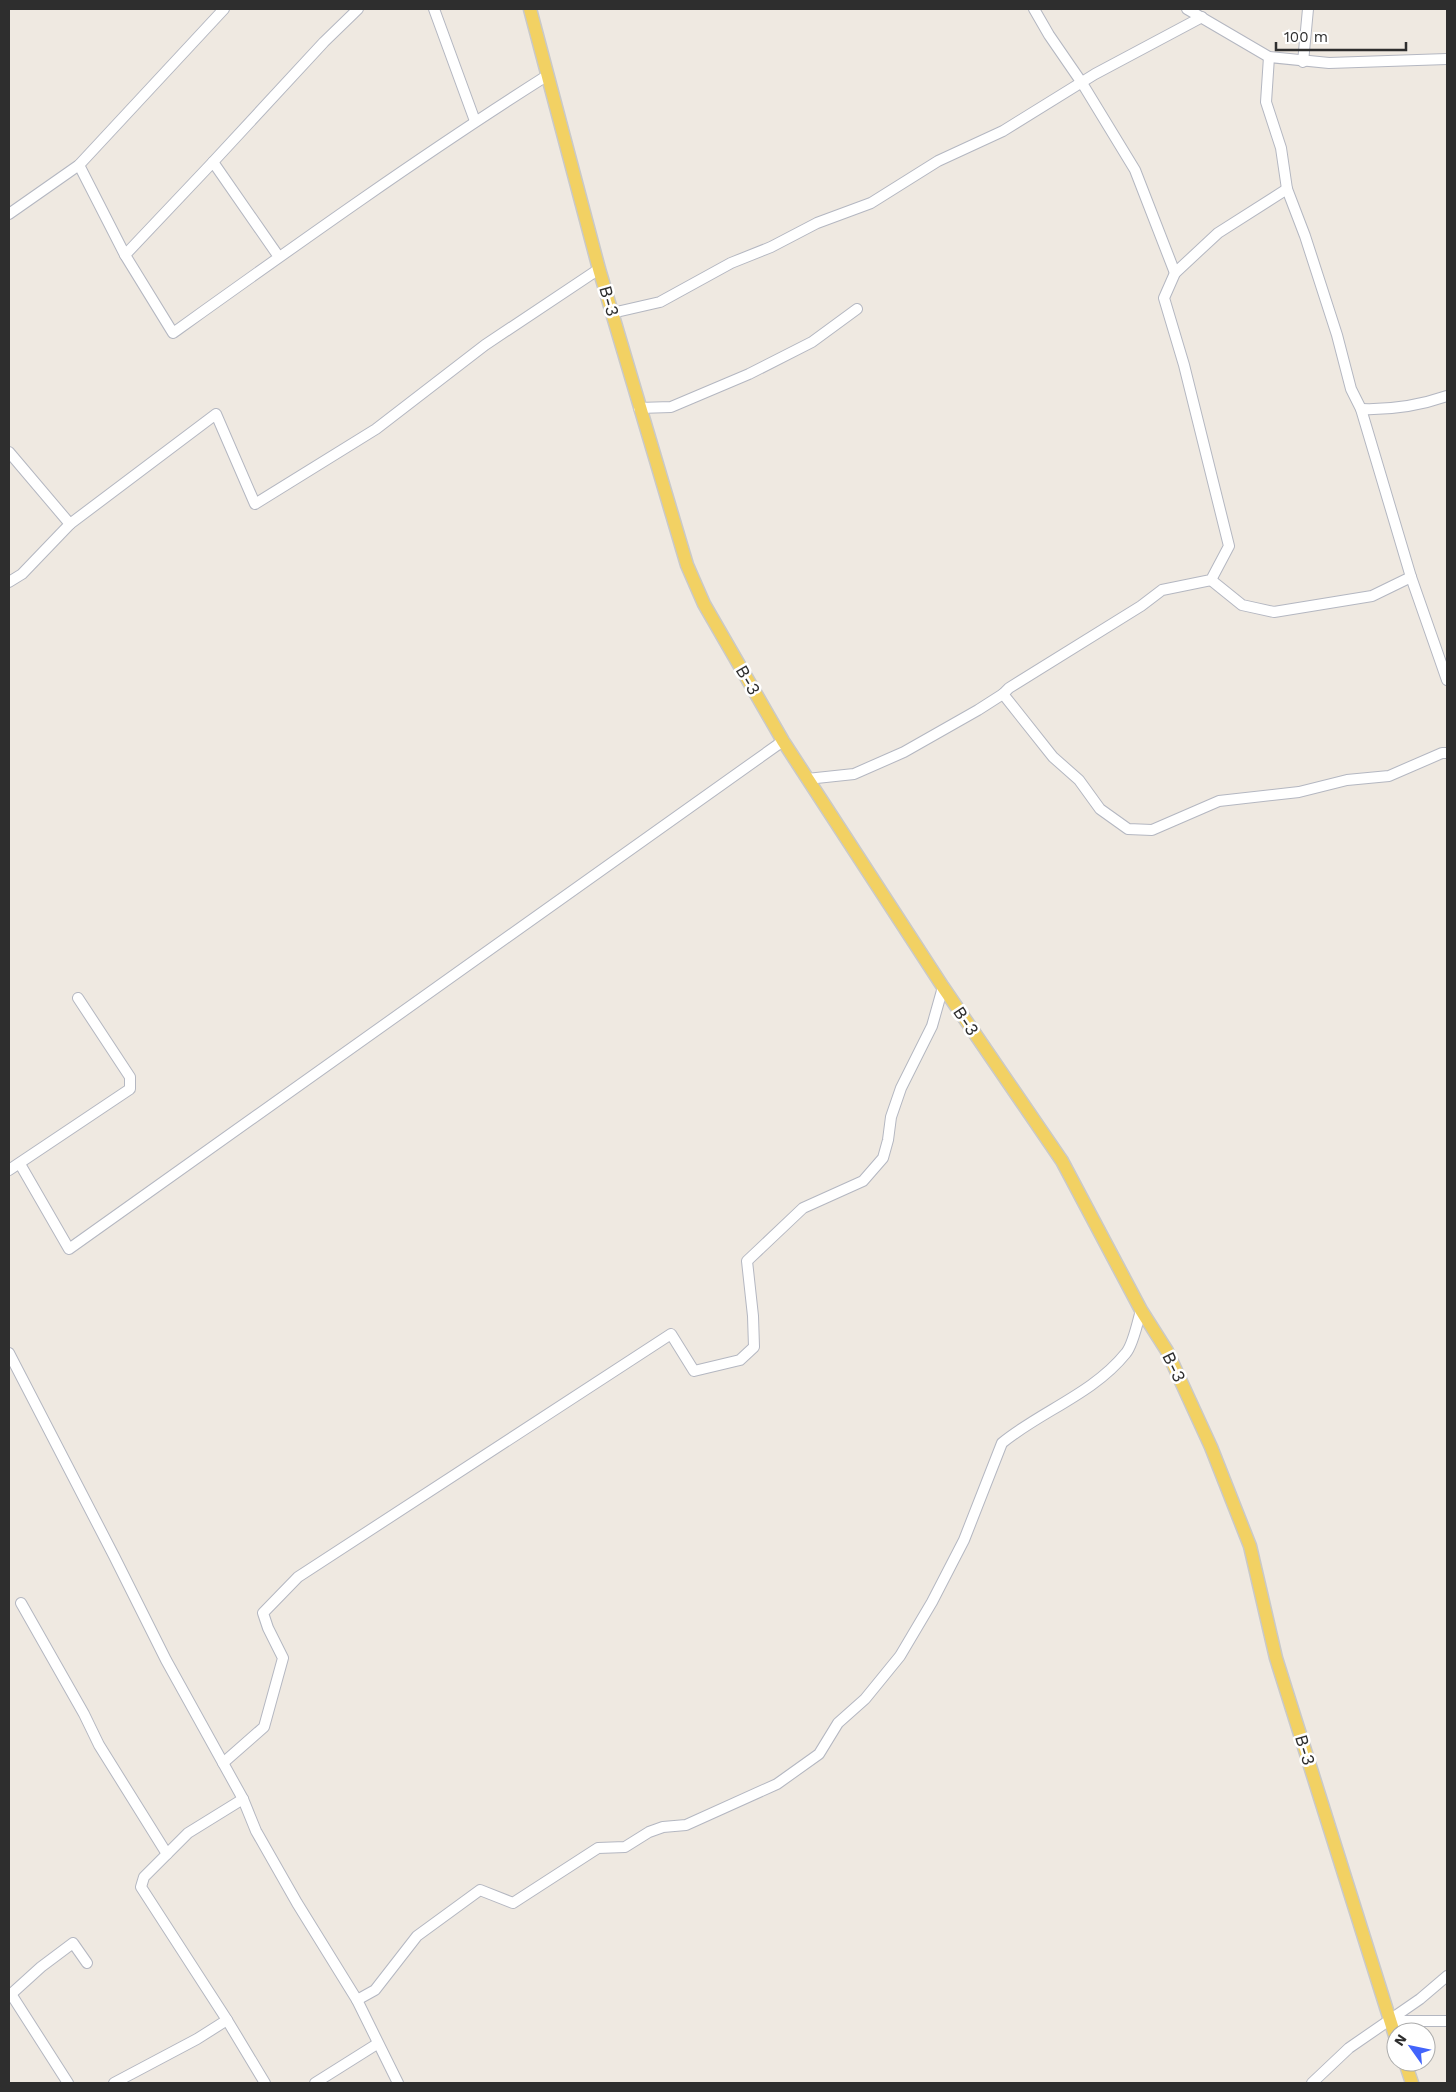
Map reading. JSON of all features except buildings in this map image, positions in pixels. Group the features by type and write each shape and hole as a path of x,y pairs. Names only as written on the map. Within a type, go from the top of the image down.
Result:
{"main road":[{"name":"B-3","path":"530,9 599,269 687,565 697,589 783,741 807,779 943,987 1062,1161 1141,1310 1167,1351 1207,1438 1250,1546 1276,1658 1389,2021"}],"street":[{"path":"9,214 80,165 224,9"},
{"path":"125,255 317,49 358,9"},
{"path":"434,9 475,121"},
{"path":"1034,9 1049,35 1082,82 1135,170 1175,273"},
{"path":"1187,9 1270,57 1303,62 1329,63 1447,59"},
{"path":"1303,62 1308,9"},
{"path":"612,313 660,302 730,263 771,247 817,222 871,203 938,161 1003,131 1082,82 1202,17"},
{"path":"1270,57 1266,102 1281,148 1287,189 1337,335 1350,389 1360,409 1411,577 1447,680"},
{"path":"80,165 125,255 173,333 475,121 548,75"},
{"path":"212,162 280,257"},
{"path":"1211,580 1229,546 1184,365 1164,298 1175,273 1218,234 1287,189"},
{"path":"9,582 22,574 70,524 216,414 255,504 376,429 485,345 599,269"},
{"path":"640,408 671,407 749,374 812,342 857,309"},
{"path":"1360,409 1382,410 1419,406 1447,396"},
{"path":"9,452 70,524"},
{"path":"1211,580 1242,605 1274,612 1372,596 1411,577"},
{"path":"807,779 854,774 904,752 978,710 1009,688 1141,606 1162,590 1211,580"},
{"path":"1002,694 1053,757 1079,780 1100,810 1128,829 1152,830 1220,801 1299,792 1347,780 1389,776 1447,752"},
{"path":"20,1164 69,1249 783,741"},
{"path":"223,1763 264,1727 283,1658 262,1613 298,1577 671,1334 694,1371 740,1360 754,1347 753,1316 747,1261 803,1208 863,1181 883,1158 891,1117 901,1088 932,1026 943,987"},
{"path":"9,1170 130,1089 130,1078 78,998"},
{"path":"357,2000 374,1990 416,1936 480,1890 513,1903 598,1848 625,1847 649,1832 663,1827 686,1826 776,1784 819,1754 838,1723 865,1699 900,1656 932,1602 964,1540 1002,1443 1014,1433 1056,1409 1098,1380 1128,1352 1141,1310"},
{"path":"10,1361 110,1547 166,1660 243,1799 256,1831 297,1903 357,2000 377,2044 398,2083"},
{"path":"21,1603 84,1714 99,1745 167,1854"},
{"path":"243,1799 188,1833 144,1877 140,1887 227,2020 265,2083"},
{"path":"68,2083 10,1995 41,1967 73,1943 87,1963"},
{"path":"1312,2083 1349,2048 1389,2021 1447,1976"},
{"path":"114,2083 227,2020"},
{"path":"1389,2021 1447,2021"},
{"path":"316,2083 377,2044"}]}
